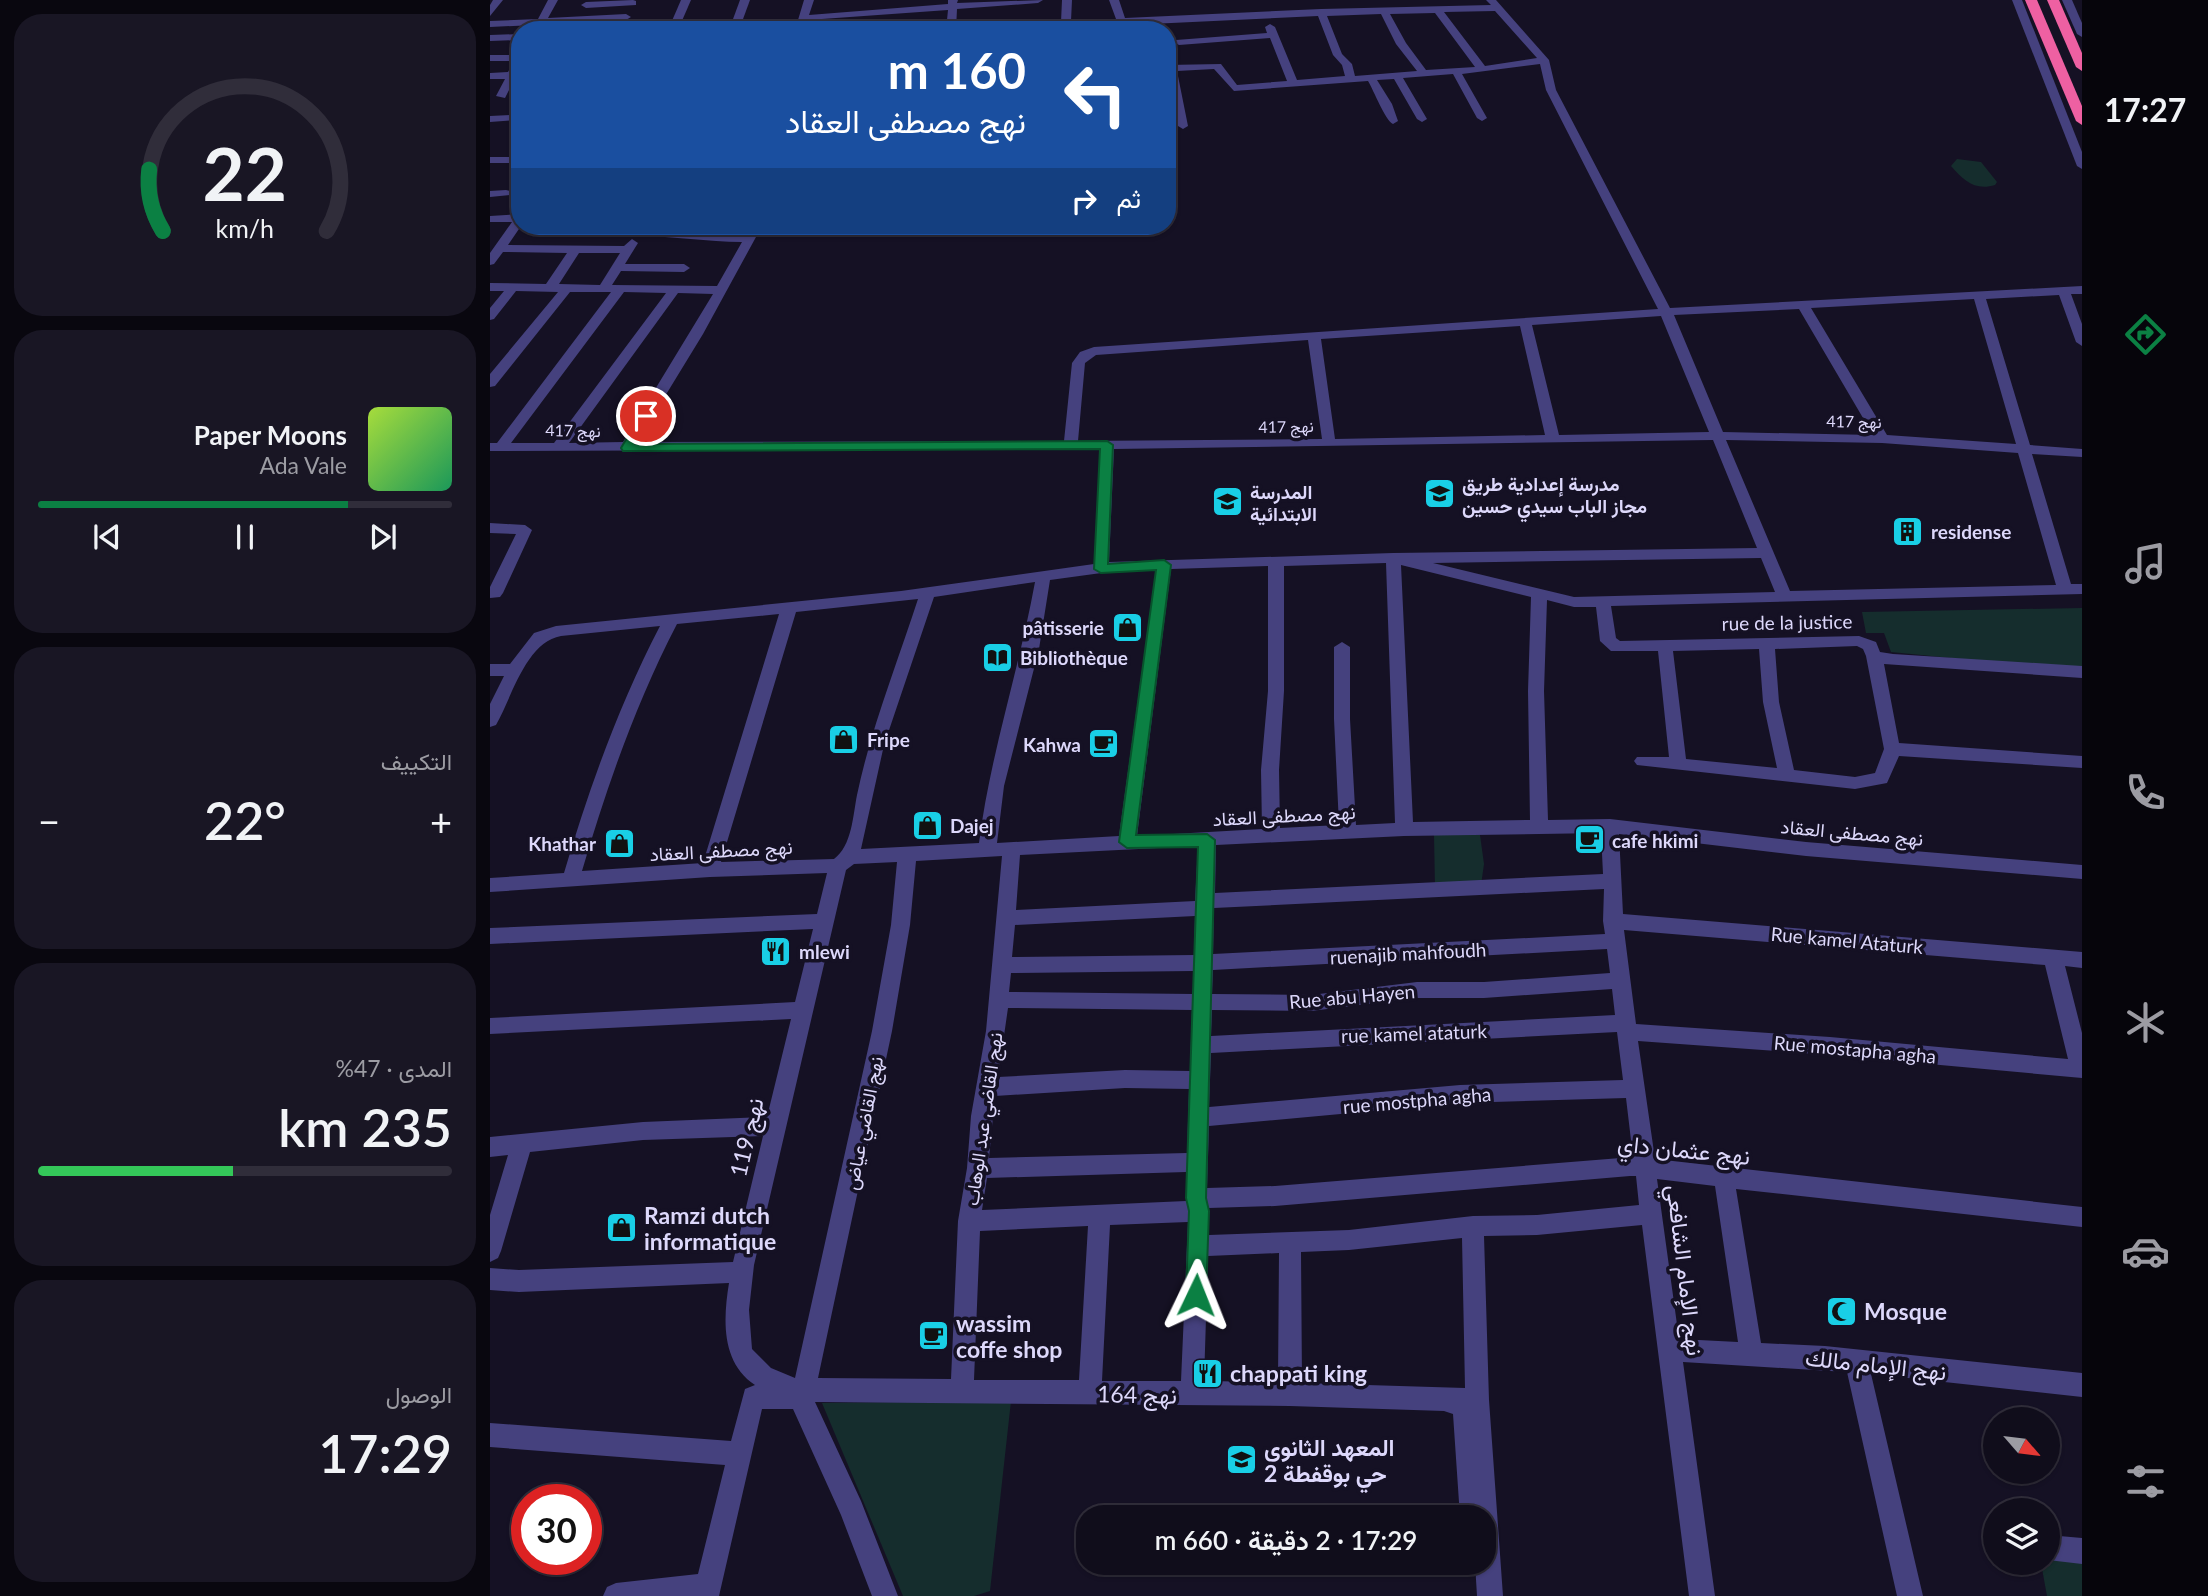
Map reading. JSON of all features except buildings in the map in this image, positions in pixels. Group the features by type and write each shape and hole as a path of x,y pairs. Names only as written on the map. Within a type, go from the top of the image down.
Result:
{"highway":[{"path":"2031,0 2082,121"},
{"path":"2053,0 2082,67"}],"street":[{"path":"490,13 498,0"},
{"path":"542,21 553,0"},
{"path":"677,21 686,0"},
{"path":"737,21 745,0"},
{"path":"802,21 809,0"},
{"path":"803,18 952,3 1038,0"},
{"path":"1066,21 1067,0"},
{"path":"1114,0 1121,21 1437,9 1494,4 1544,60 1551,90 1665,312 1785,597"},
{"path":"2017,0 2082,166"},
{"path":"2067,0 2077,13 2082,34"},
{"path":"586,5 633,1 624,21"},
{"path":"1194,17 1189,7 1298,2"},
{"path":"951,21 952,3"},
{"path":"1437,9 1482,69"},
{"path":"1384,11 1401,44 1424,74"},
{"path":"1321,12 1338,55 1347,64 1350,80"},
{"path":"1264,14 1293,84"},
{"path":"587,21 626,17"},
{"path":"490,24 511,25"},
{"path":"1180,42 1273,35"},
{"path":"490,38 511,37"},
{"path":"490,58 511,58"},
{"path":"1176,68 1217,66 1233,88 1482,69 1544,60"},
{"path":"1456,71 1482,118"},
{"path":"490,76 511,75"},
{"path":"1397,76 1422,119"},
{"path":"1371,78 1387,104 1393,121"},
{"path":"495,96 511,79"},
{"path":"1176,97 1183,126"},
{"path":"490,119 511,118"},
{"path":"490,160 511,160"},
{"path":"490,194 506,194"},
{"path":"490,219 511,218"},
{"path":"490,261 511,231"},
{"path":"604,288 638,235"},
{"path":"695,235 702,238 749,238"},
{"path":"627,448 751,235"},
{"path":"500,248 628,250"},
{"path":"550,288 575,250"},
{"path":"616,267 684,268"},
{"path":"490,287 721,290"},
{"path":"490,316 513,287"},
{"path":"490,383 567,288"},
{"path":"496,447 621,288"},
{"path":"559,446 676,288"},
{"path":"2064,290 2082,342"},
{"path":"1071,445 1079,363 1094,351 1665,312 2082,290"},
{"path":"1979,295 2065,589"},
{"path":"1803,305 1882,439"},
{"path":"1525,321 1553,439"},
{"path":"1314,335 1329,442"},
{"name":"نهج 417","path":"496,447 1107,445 1717,436 1882,439 2082,453"},
{"path":"1101,569 1107,445"},
{"path":"490,528 526,530 502,582 495,593 490,593"},
{"path":"490,721 517,670 532,646 544,634 927,593 1101,569 1394,558 1767,553"},
{"path":"1394,558 1574,602 2082,589"},
{"path":"1394,558 1404,829"},
{"path":"1271,836 1270,770 1276,691 1276,561"},
{"path":"1127,842 1164,565"},
{"path":"986,850 995,786 1031,649 1043,579"},
{"name":"نهج 119","path":"749,1368 740,1350 738,1325 742,1272 775,1126 824,921 844,861 859,829 876,745 927,593"},
{"path":"1539,594 1536,691 1539,826"},
{"name":"rue de la justice","path":"1603,603 1608,641 1611,645 1630,648 1858,641 1870,646 1874,656 1905,662 2082,673"},
{"path":"710,870 789,608"},
{"path":"571,879 593,808 628,715 671,620"},
{"path":"1767,642 1771,702 1787,777"},
{"path":"1342,647 1342,719 1348,832"},
{"path":"1665,647 1678,764"},
{"path":"1643,761 1839,782 1881,778 1889,764 1892,749 1874,656"},
{"path":"490,670 517,670"},
{"path":"1892,749 2082,762"},
{"name":"نهج مصطفى العقاد","path":"490,885 1012,847 1404,829 1539,826 1610,826 1806,849 2082,872"},
{"name":"نهج الإمام الشافعي","path":"1610,826 1614,931 1702,1596"},
{"path":"1192,1395 1198,1245 1203,1002 1201,964 1207,840"},
{"name":"نهج القاضي عبد الوهاب","path":"962,1392 969,1221 978,1167 981,1116 999,1000 1012,847"},
{"name":"نهج القاضي عياض","path":"800,1393 847,1211 890,993 904,900 907,854"},
{"path":"1005,918 1611,881"},
{"path":"490,936 824,921"},
{"name":"Rue kamel Ataturk","path":"1614,931 2082,960"},
{"name":"ruenajib mahfoudh","path":"1002,965 1201,964 1614,931"},
{"path":"2053,958 2081,1069"},
{"name":"Rue abu Hayen","path":"999,1000 1311,1003 1417,990 1484,990 1620,980"},
{"path":"490,1026 802,1010"},
{"name":"Rue mostapha agha","path":"1626,1028 2081,1069"},
{"name":"rue kamel ataturk","path":"1202,1045 1626,1028"},
{"path":"987,1087 1125,1079 1200,1080"},
{"name":"rue mostpha agha","path":"1199,1117 1348,1106 1460,1094 1635,1089"},
{"path":"490,1147 643,1131 775,1126"},
{"path":"490,1251 522,1144"},
{"path":"978,1167 1198,1162"},
{"name":"نهج عثمان داي","path":"969,1221 1100,1214 1275,1196 1630,1166 2082,1217"},
{"path":"1724,1178 1751,1353"},
{"path":"1090,1394 1100,1214"},
{"path":"1198,1245 1290,1244 1429,1233 1472,1226 1537,1225 1652,1214"},
{"path":"1472,1226 1477,1400 1490,1596"},
{"path":"1290,1244 1290,1394"},
{"path":"490,1279 519,1281 742,1272"},
{"name":"نهج الإمام مالك","path":"1670,1350 1751,1353 2082,1385"},
{"path":"1856,1362 1910,1596"},
{"path":"701,1593 749,1368 800,1393 852,1510 885,1596"},
{"path":"701,1593 752,1397 800,1393 1464,1402 1471,1505"},
{"name":"نهج 164","path":"800,1393 1290,1394 1477,1400"},
{"path":"490,1435 732,1453"},
{"path":"2060,1549 2082,1551"},
{"path":"1477,1575 1478,1596"},
{"path":"616,1596 701,1593"}],"green space":[{"path":"1957,159 1981,162 1997,182 1988,187 1970,183 1951,166"},
{"path":"2082,608 2082,671 1891,652 1884,633 1866,633 1862,612"},
{"path":"1434,835 1480,835 1484,864 1481,885 1435,888"},
{"path":"1011,1401 990,1591 974,1596 903,1596 822,1403"},
{"path":"2060,1557 2082,1559 2082,1596 2047,1596 2043,1575 2060,1575"}],"place":[{"name":"مدرسة إعدادية طريق مجاز الباب سيدي حسين","path":"1439,494"},
{"name":"المدرسة الابتدائية","path":"1227,502"},
{"name":"residense","path":"1908,531"},
{"name":"pâtisserie","path":"1127,627"},
{"name":"Bibliothèque","path":"997,657"},
{"name":"Fripe","path":"844,739"},
{"name":"Kahwa","path":"1104,744"},
{"name":"Dajej","path":"927,825"},
{"name":"cafe hkimi","path":"1589,840"},
{"name":"Khathar","path":"619,843"},
{"name":"mlewi","path":"776,951"},
{"name":"Ramzi dutch informatique","path":"621,1228"},
{"name":"Mosque","path":"1841,1311"},
{"name":"wassim coffe shop","path":"933,1336"},
{"name":"chappati king","path":"1207,1373"},
{"name":"المعهد الثانوي حي بوقفطة 2","path":"1241,1460"}],"route":[{"path":"646,416 627,448 1107,445 1101,569 1164,565 1149,660 1127,842 1207,840 1201,964 1203,1002 1196,1198 1199,1211 1196,1295"}]}
